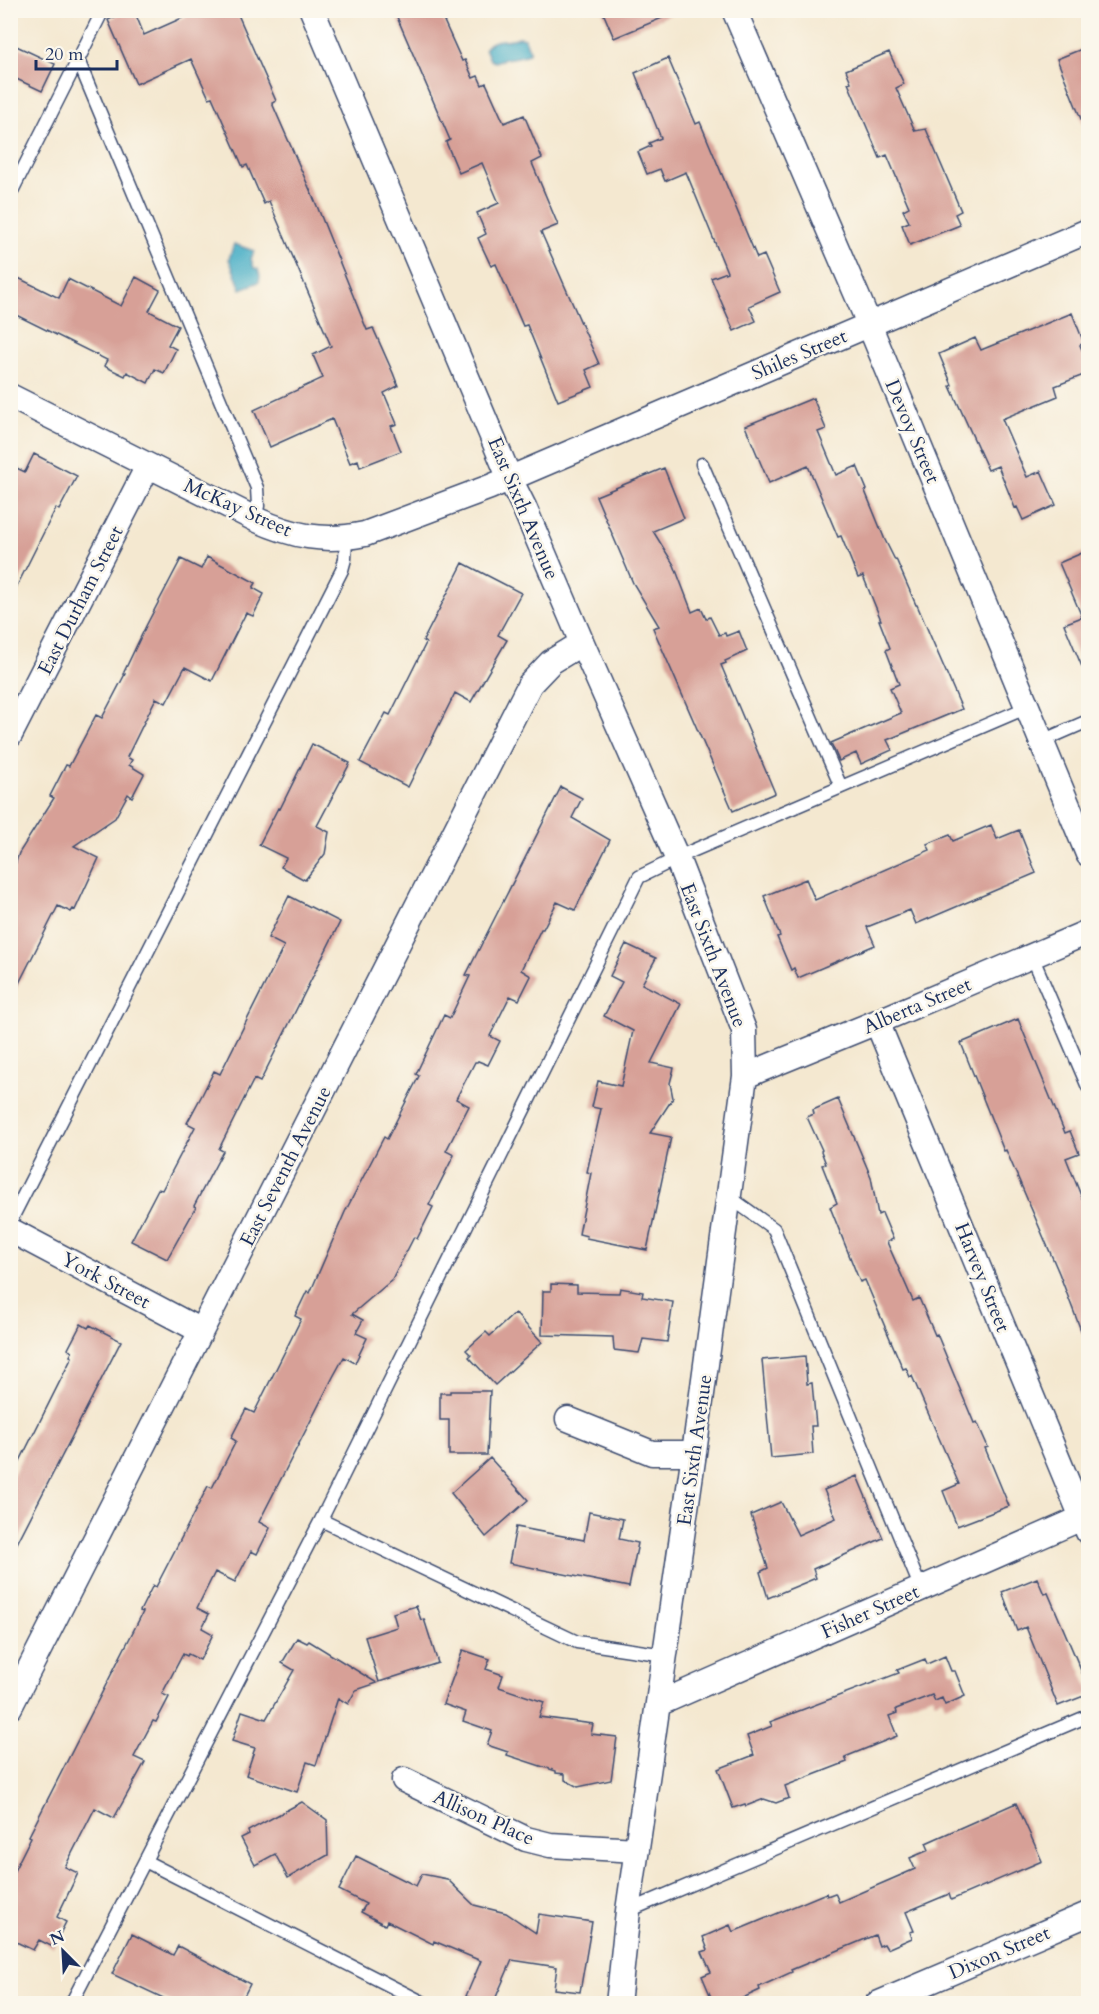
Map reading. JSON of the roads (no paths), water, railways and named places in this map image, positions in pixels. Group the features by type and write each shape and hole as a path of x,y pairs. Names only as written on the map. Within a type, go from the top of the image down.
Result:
{"street":[{"name":"East Sixth Avenue","path":"312,10 510,479 677,858 744,1030 745,1076 694,1453 628,1911 618,2004"},
{"name":"Devoy Street","path":"734,10 869,324 1089,854"},
{"name":"Shiles Street","path":"510,479 1089,231"},
{"name":"McKay Street","path":"10,396 255,519 283,532 313,538 346,538 375,530 510,479"},
{"name":"East Durham Street","path":"10,735 148,466"},
{"name":"East Seventh Avenue","path":"10,1707 530,684 551,662 582,643"},
{"name":"Alberta Street","path":"745,1076 1089,932"},
{"name":"Harvey Street","path":"878,1022 1085,1525"},
{"name":"York Street","path":"10,1230 201,1330"},
{"path":"568,1419 652,1453 694,1453"},
{"name":"Fisher Street","path":"658,1704 921,1589 1085,1525"},
{"name":"Allison Place","path":"404,1780 526,1839 549,1845 637,1850"},
{"name":"Dixon Street","path":"877,2004 1089,1914"}],"lane":[{"path":"10,195 103,10"},
{"path":"78,60 257,488 258,506 255,519"},
{"path":"702,464 841,787"},
{"path":"10,1222 342,570 346,538"},
{"path":"71,2004 321,1520 639,877 677,858 1028,707"},
{"path":"1042,741 1089,721"},
{"path":"1032,956 1089,1087"},
{"path":"727,1196 774,1229 921,1589"},
{"path":"321,1520 577,1642 665,1655"},
{"path":"628,1911 1089,1716"},
{"path":"145,1861 426,2004"}],"water":[{"path":"519,37 524,38 530,51 528,54 495,62 490,60 485,48 489,44"},
{"path":"234,244 254,251 251,259 260,276 259,282 241,289 229,259"}]}
